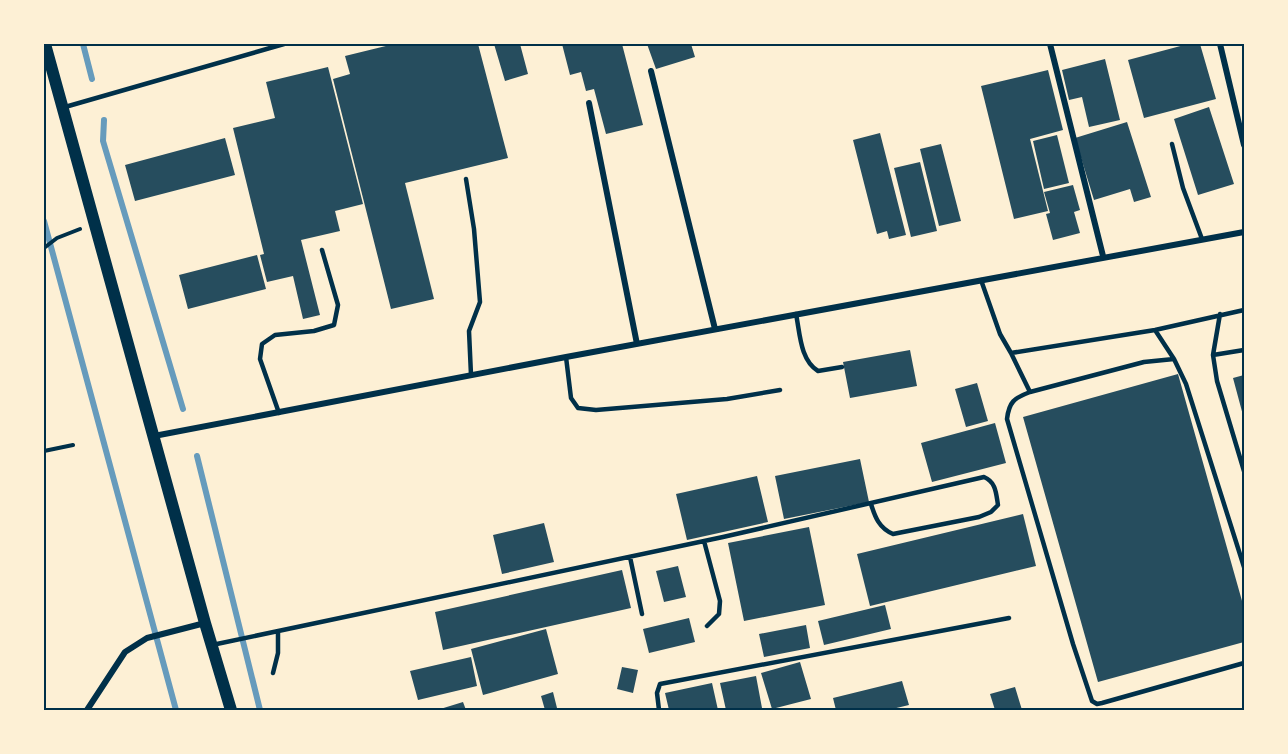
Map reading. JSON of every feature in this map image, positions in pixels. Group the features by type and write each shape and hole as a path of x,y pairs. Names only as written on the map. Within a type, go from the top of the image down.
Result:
{"main road":[{"path":"45,44 231,711"}],"street":[{"path":"1050,44 1103,256"},
{"path":"1220,44 1245,145"},
{"path":"651,71 715,329"},
{"path":"590,103 637,344"},
{"path":"154,436 1103,256 1245,232"},
{"path":"87,711 125,652 147,638 205,623"}],"lane":[{"path":"62,108 285,44"},
{"path":"1172,144 1183,189 1202,239"},
{"path":"466,179 474,229 480,302 469,331 471,375"},
{"path":"279,413 260,359 262,344 275,335 314,331 334,325 338,305 322,250"},
{"path":"981,280 1000,334 1030,392"},
{"path":"1011,353 1155,330 1245,310"},
{"path":"796,314 806,360 812,367 818,371 842,367"},
{"path":"1220,314 1213,355 1217,381 1245,471"},
{"path":"1155,330 1174,359 1186,384 1245,567"},
{"path":"1213,355 1245,350"},
{"path":"566,357 571,398 578,408 597,410 727,399 780,390"},
{"path":"1174,359 1144,362 1018,396 1008,406 1007,419 1092,701 1097,704 1102,703 1245,663"},
{"path":"212,645 704,541 984,477 990,479 994,484 998,505 991,512 979,517 893,534 884,531 875,518 871,504"},
{"path":"704,541 720,601 719,614 707,626"},
{"path":"630,557 642,614"},
{"path":"659,711 657,693 660,684 1010,618"},
{"path":"273,673 278,653 278,631"}],"path":[{"path":"45,247 57,238 95,223"},
{"path":"44,451 73,445"}],"building":[{"path":"394,44 478,44 508,158 405,183 434,299 391,309 333,79 350,74 345,56"},
{"path":"494,44 520,44 528,74 505,81"},
{"path":"562,44 622,44 643,125 606,134 594,89 586,91 581,72 570,75"},
{"path":"647,44 691,44 695,57 656,69"},
{"path":"1188,44 1200,44 1216,99 1144,118 1128,60"},
{"path":"1105,59 1120,120 1089,127 1082,97 1069,100 1062,70"},
{"path":"328,67 363,204 335,211 340,231 301,240 320,315 303,319 293,276 267,282 260,255 264,254 233,128 275,118 266,82"},
{"path":"1048,70 1063,130 1030,139 1048,211 1014,219 981,86"},
{"path":"1209,107 1234,184 1198,195 1174,119"},
{"path":"1127,122 1151,197 1134,202 1130,189 1094,200 1075,138"},
{"path":"880,133 906,235 889,239 887,231 877,234 853,140"},
{"path":"1057,135 1069,183 1044,189 1033,141"},
{"path":"225,138 235,175 135,201 125,165"},
{"path":"941,144 961,221 939,226 920,149"},
{"path":"920,162 937,231 911,237 894,168"},
{"path":"1073,185 1080,210 1074,212 1080,233 1053,240 1046,214 1050,213 1044,192"},
{"path":"257,255 266,289 188,309 179,275"},
{"path":"910,350 917,386 850,398 843,362"},
{"path":"1178,374 1244,608 1244,642 1098,682 1023,417"},
{"path":"1244,375 1244,419 1233,378"},
{"path":"977,383 988,421 966,427 955,389"},
{"path":"995,423 1006,463 932,482 921,443"},
{"path":"860,459 869,502 784,519 775,476"},
{"path":"757,476 768,522 687,540 676,494"},
{"path":"1023,514 1036,566 870,606 857,554"},
{"path":"544,523 554,562 502,574 493,535"},
{"path":"809,527 825,605 744,621 728,543"},
{"path":"678,566 686,597 664,602 656,571"},
{"path":"622,570 631,608 443,650 435,612"},
{"path":"885,605 891,629 824,645 818,621"},
{"path":"689,618 695,642 649,653 643,629"},
{"path":"806,625 810,648 764,657 759,634"},
{"path":"546,629 558,674 483,695 471,649"},
{"path":"471,657 477,686 418,700 410,671"},
{"path":"800,662 811,699 772,709 761,673"},
{"path":"622,667 638,670 633,693 617,689"},
{"path":"756,676 762,708 726,710 720,683"},
{"path":"902,681 909,705 888,710 836,710 833,698"},
{"path":"712,683 718,710 669,710 665,693"},
{"path":"1015,687 1022,710 995,710 990,694"},
{"path":"553,692 557,708 545,710 541,696"},
{"path":"463,702 466,710 437,710"}],"waterway":[{"path":"83,44 92,79"},
{"path":"104,120 103,141 183,409"},
{"path":"44,221 176,710"},
{"path":"197,456 260,710"}]}
